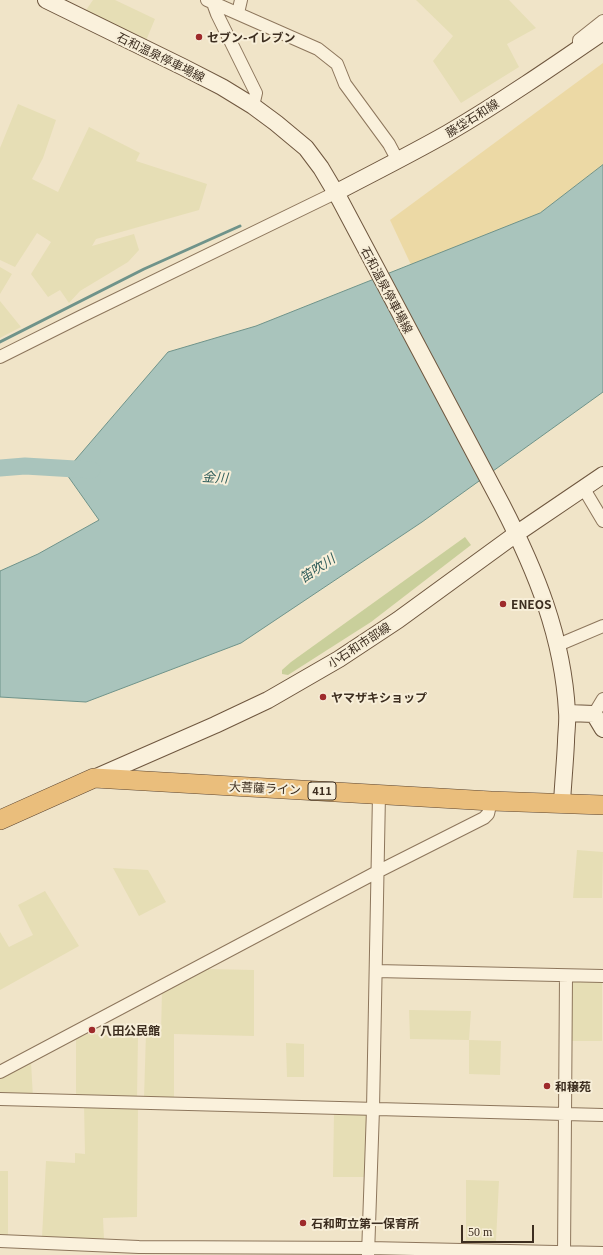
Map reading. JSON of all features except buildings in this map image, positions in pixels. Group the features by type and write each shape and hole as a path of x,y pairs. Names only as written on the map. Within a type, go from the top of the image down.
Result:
{"highway":[{"name":"大菩薩ライン","path":"0,820 94,778 491,801 562,803"},
{"name":"411","path":"562,803 603,805"}],"main road":[{"name":"石和温泉停車場線","path":"46,0 183,66 222,87 253,106 276,123 306,148 321,168 502,505 539,584 556,635 568,713 562,803"},
{"name":"藤垈石和線","path":"337,197 397,159 455,128 549,70 603,32"},
{"name":"小石和市部線","path":"94,778 268,700 340,659 398,620 516,534 603,475"},
{"path":"568,713 594,714 603,729"},
{"path":"151,753 147,769 153,782"}],"street":[{"path":"238,13 241,0"},
{"path":"210,2 256,93 253,106"},
{"path":"210,2 318,49 337,64 345,84 389,144 397,159"},
{"path":"580,48 579,40 603,21"},
{"path":"0,357 80,317 337,197"},
{"path":"584,488 603,521"},
{"path":"558,645 603,626"},
{"path":"594,714 603,699"},
{"path":"368,1251 373,1109 379,794"},
{"path":"0,1072 377,872 484,818 488,814 491,801"},
{"path":"376,971 603,976"},
{"path":"564,1254 566,976"},
{"path":"0,1098 603,1115"},
{"path":"0,1241 239,1251 564,1254 603,1253"}],"shaded area":[{"path":"93,0 115,0 155,19 145,43 84,13"},
{"path":"416,0 509,0 536,28 507,44 519,67 461,103 433,61 453,36"},
{"path":"18,104 56,120 43,158 32,179 58,192 89,127 140,153 136,161 207,184 199,210 96,239 92,246 134,234 139,250 128,262 80,291 69,303 60,290 48,297 31,274 51,242 37,233 15,267 0,260 0,148"},
{"path":"0,267 12,274 0,294"},
{"path":"0,301 21,327 0,338"},
{"path":"577,850 603,852 602,898 573,898"},
{"path":"113,868 148,870 166,902 139,916"},
{"path":"45,891 79,946 0,990 0,932 9,947 33,935 18,905"},
{"path":"206,969 254,970 254,1036 174,1034 174,1099 144,1098 146,1033 161,1034 162,991"},
{"path":"570,980 602,981 602,1041 570,1041"},
{"path":"409,1010 471,1011 469,1040 410,1039"},
{"path":"87,1034 138,1036 137,1099 76,1097 76,1039"},
{"path":"469,1040 501,1041 500,1075 469,1074"},
{"path":"286,1043 304,1044 304,1077 287,1077"},
{"path":"31,1062 33,1098 0,1096 0,1079"},
{"path":"84,1104 138,1105 137,1217 103,1218 104,1239 42,1237 46,1161 75,1163 75,1153 85,1154"},
{"path":"334,1112 367,1112 366,1177 333,1177"},
{"path":"0,1171 8,1171 8,1236 0,1235"},
{"path":"466,1180 499,1181 496,1241 466,1241"}],"green space":[{"path":"465,537 471,545 371,622 288,675 282,674 282,670 291,662"}],"sand":[{"path":"603,63 603,326 480,412 390,220"}],"water":[{"name":"笛吹川","path":"603,165 603,392 422,522 241,643 86,702 0,697 0,571 38,554 99,520 65,472 168,352 256,326 540,213"}],"waterway":[{"path":"0,342 144,269 240,226"},
{"name":"金川","path":"0,468 25,466 92,470"}],"place":[{"name":"セブン-イレブン","path":"199,37"},
{"name":"ENEOS","path":"503,604"},
{"name":"ヤマザキショップ","path":"323,697"},
{"name":"八田公民館","path":"92,1030"},
{"name":"和穣苑","path":"547,1086"},
{"name":"石和町立第一保育所","path":"303,1223"}]}
